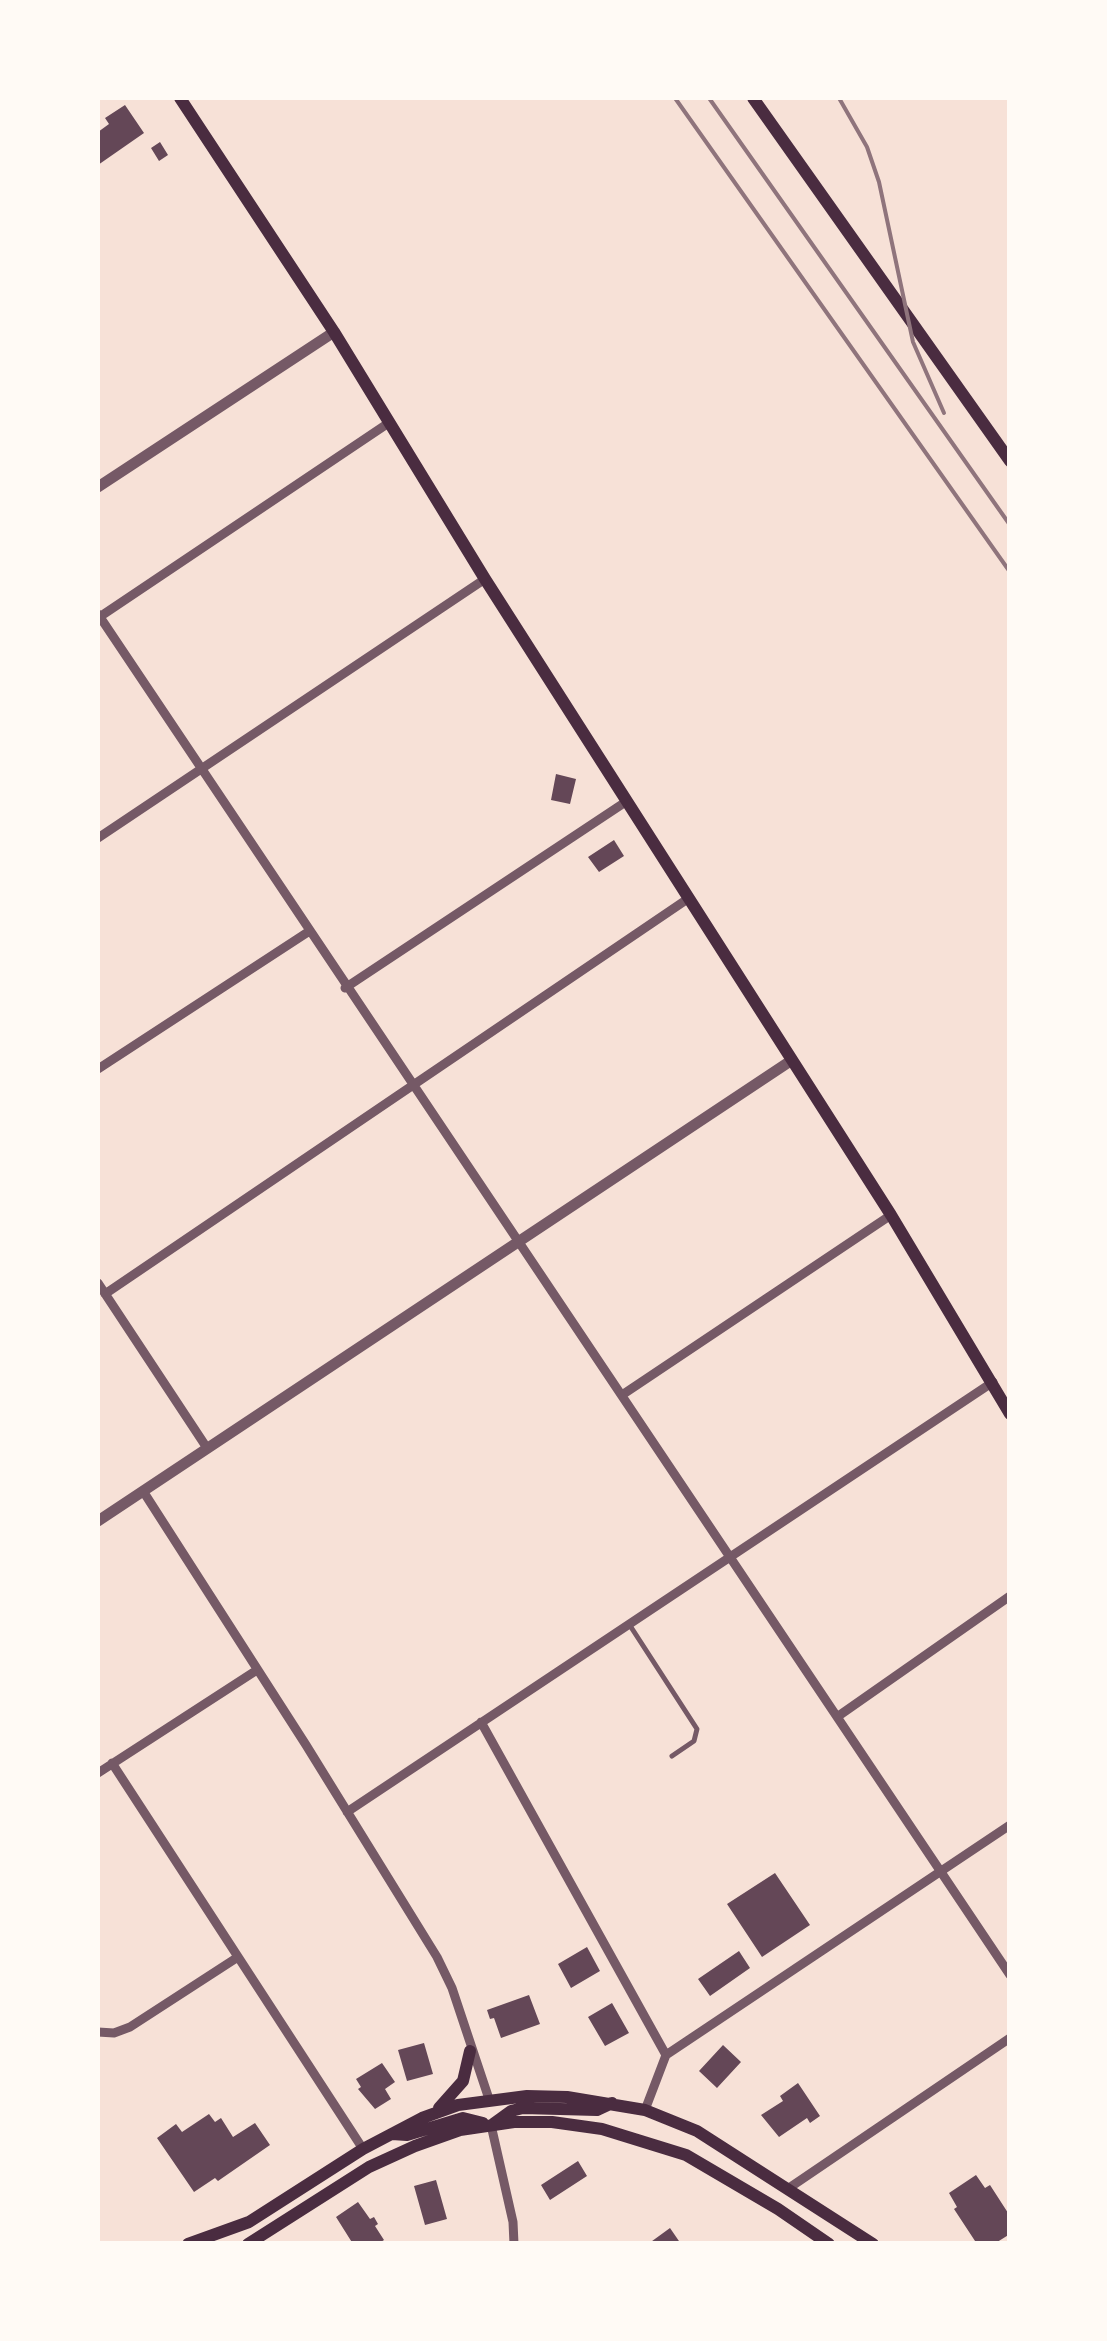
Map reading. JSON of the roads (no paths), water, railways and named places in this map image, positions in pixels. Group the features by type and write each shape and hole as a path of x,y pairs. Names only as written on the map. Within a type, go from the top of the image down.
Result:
{"main road":[{"path":"180,98 334,332 485,579 891,1215 1010,1414"},
{"path":"753,98 1010,461"},
{"path":"433,2113 464,2081 470,2051"},
{"path":"188,2244 249,2222 363,2149 433,2113 489,2099 567,2097 645,2110 697,2130 873,2244"},
{"path":"389,2134 407,2136 464,2118 490,2125 523,2108 597,2110 612,2103"},
{"path":"248,2244 382,2160 460,2130 552,2122 602,2128 686,2155 829,2244"}],"street":[{"path":"98,487 334,332"},
{"path":"390,422 98,616 1010,1975"},
{"path":"98,838 485,579"},
{"path":"346,988 627,801"},
{"path":"105,1294 688,898"},
{"path":"98,1068 308,932"},
{"path":"98,1521 792,1060"},
{"path":"622,1394 891,1215"},
{"path":"98,1283 207,1448"},
{"path":"347,1812 993,1382"},
{"path":"142,1491 445,1972 489,2099"},
{"path":"836,1717 1010,1596"},
{"path":"98,1773 257,1670"},
{"path":"481,1722 666,2055"},
{"path":"112,1763 363,2149"},
{"path":"645,2110 666,2055 1010,1825"},
{"path":"98,2032 130,2027 238,1957"},
{"path":"790,2188 1010,2038"},
{"path":"490,2125 513,2222 514,2244"}],"lane":[{"path":"629,1624 697,1729 694,1741 672,1756"}],"railway":[{"path":"675,98 1010,572"},
{"path":"709,98 1010,525"},
{"path":"839,98 867,147 879,182 913,342 944,413"}]}
